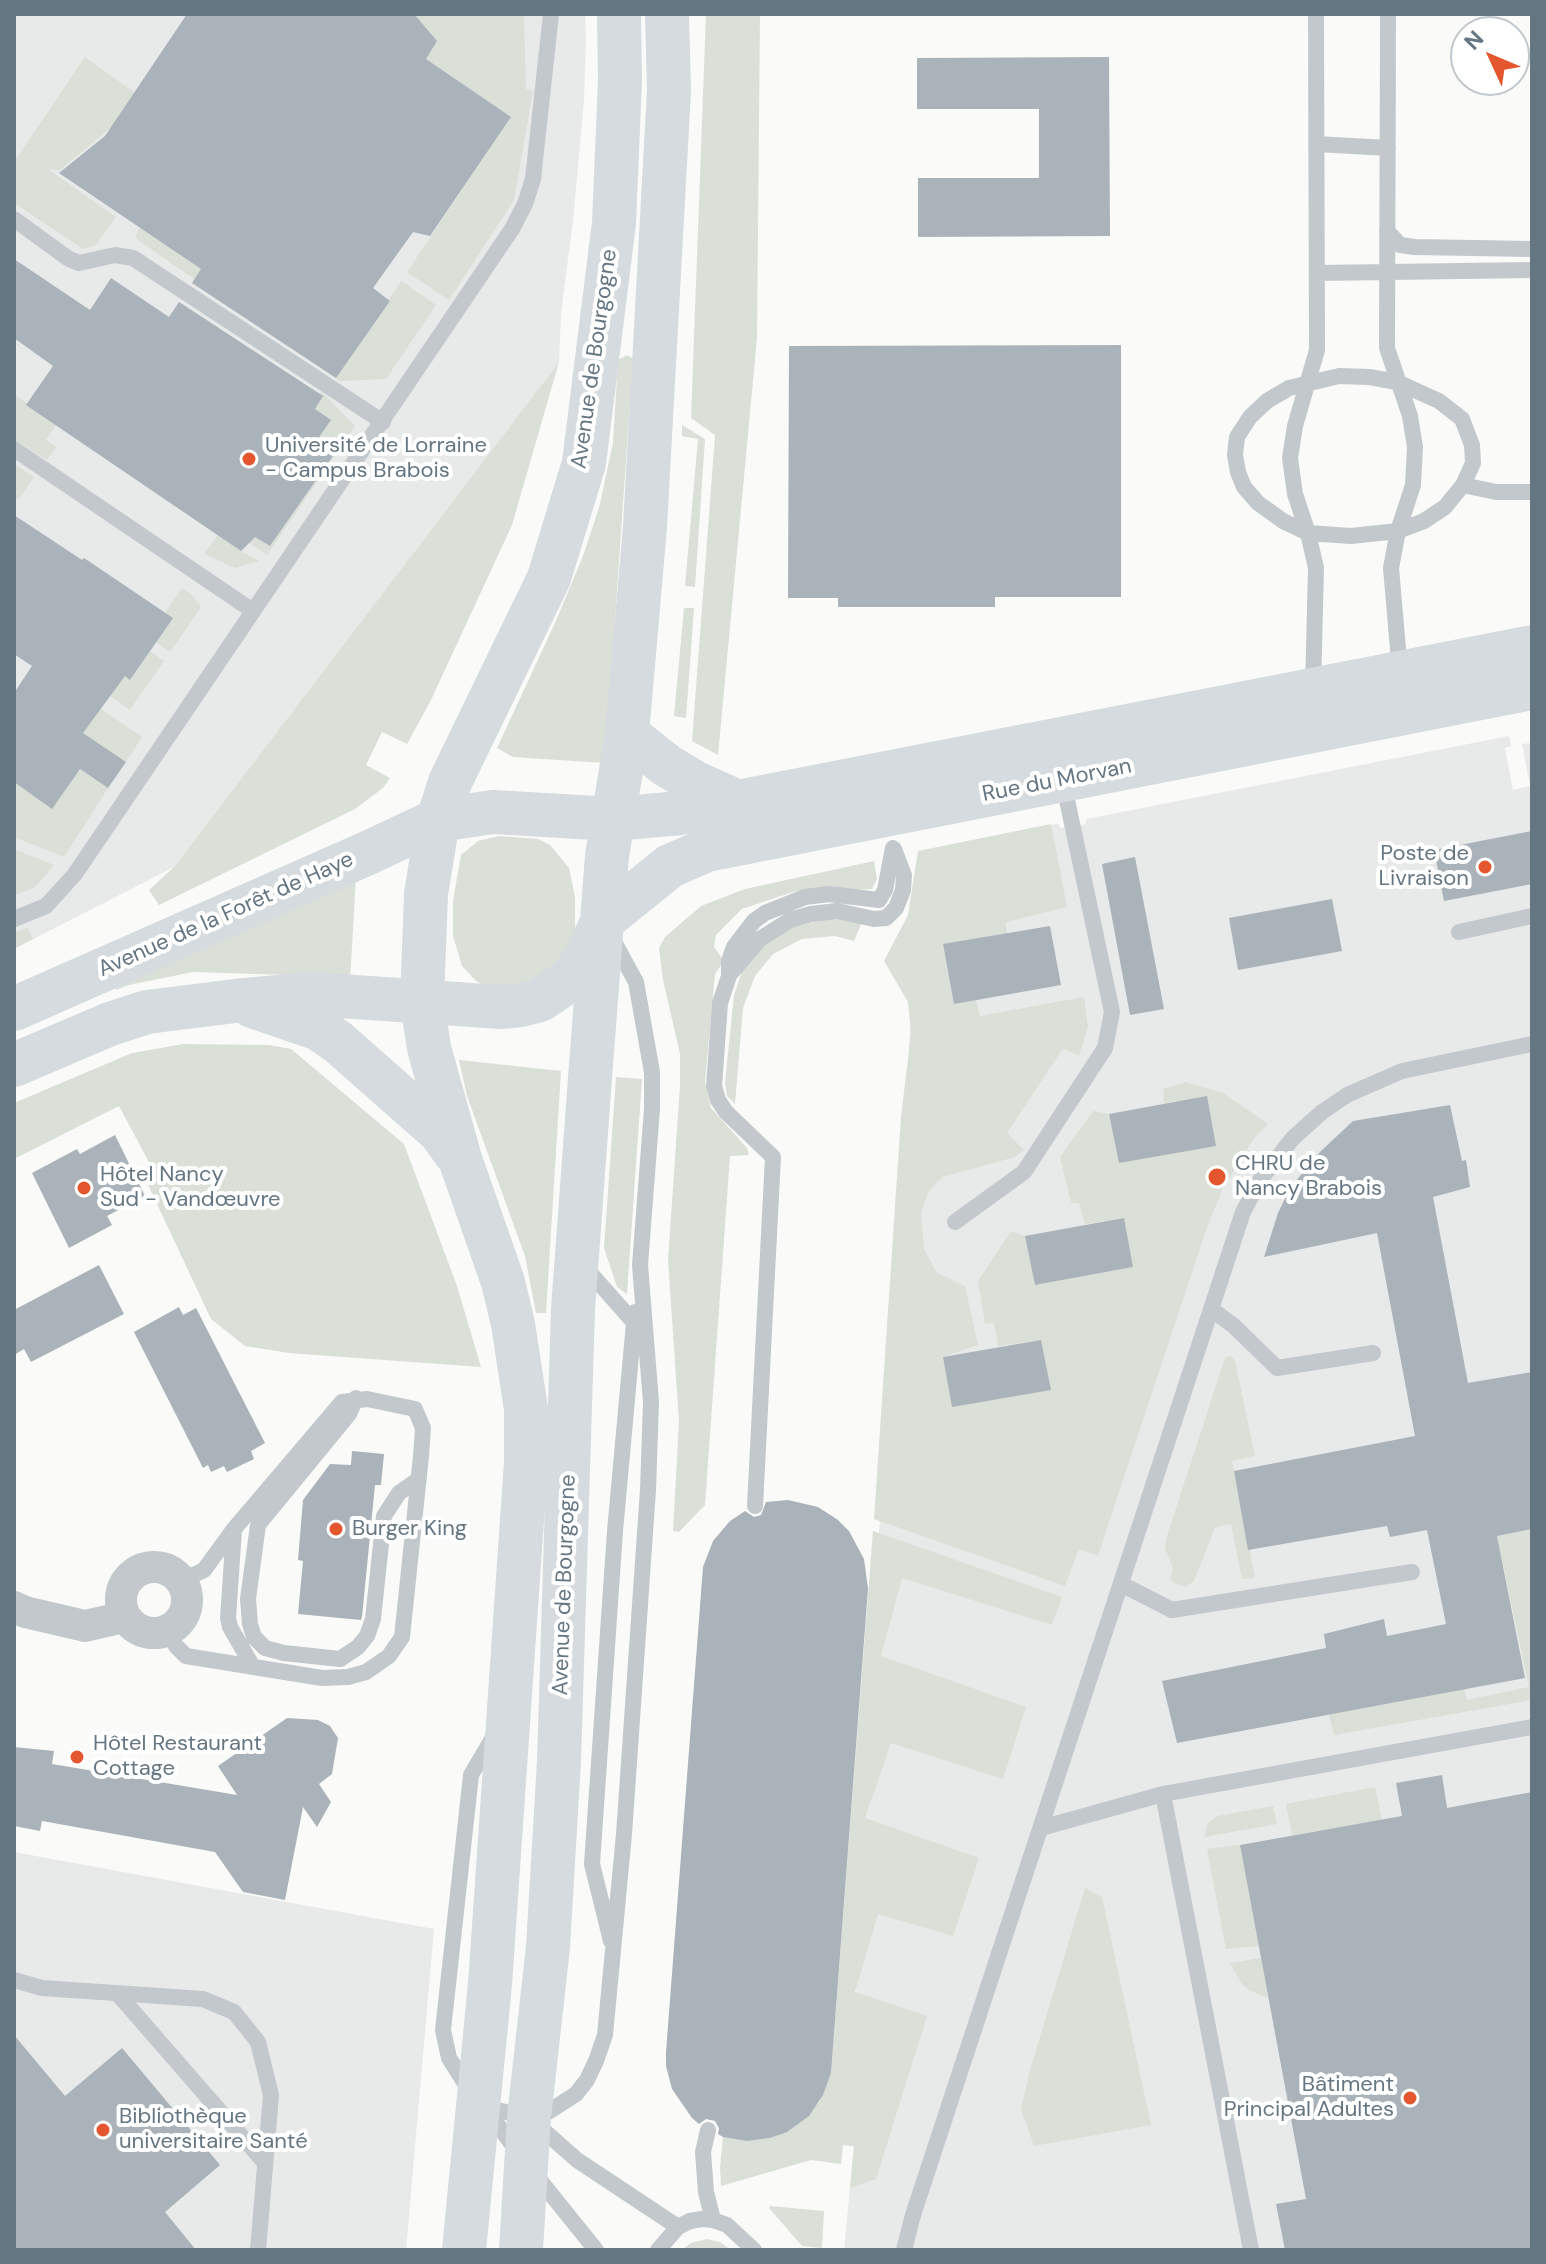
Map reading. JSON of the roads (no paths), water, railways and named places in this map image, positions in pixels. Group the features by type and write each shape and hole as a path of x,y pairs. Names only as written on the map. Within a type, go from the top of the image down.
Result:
{"main road":[{"name":"Avenue de Bourgogne","path":"464,2250 480,2101 526,1462 526,1409 503,1282 460,1159 429,1048 422,1002 430,858 438,820 462,756 549,578 584,463 614,223 620,80 619,14"},
{"name":"Avenue de Bourgogne","path":"521,2250 529,2117 548,1947 559,1761 573,1309 607,856 627,734 645,527 669,91 667,14"},
{"name":"Rue du Morvan","path":"613,819 681,813 1532,647"},
{"name":"Rue du Morvan","path":"603,920 680,859 707,850 891,832 1063,780 1532,688"},
{"path":"627,734 666,765 736,801"},
{"path":"438,820 493,812 613,819"},
{"name":"Avenue de la Forêt de Haye","path":"14,1009 438,820"},
{"path":"427,913 455,972 467,987 501,1007"},
{"name":"Avenue de Bourgogne","path":"422,1002 501,1007 540,1000 570,980 584,961 603,920"},
{"path":"14,1065 110,1024 147,1012 311,994 422,1002"},
{"path":"235,1001 327,1034 440,1132 460,1159"}],"street":[{"path":"161,1567 181,1581 187,1595 186,1610 179,1623 168,1632 151,1634 135,1629 124,1617 120,1605 121,1592 136,1571 161,1567"},
{"path":"14,1607 85,1626 124,1617"}],"lane":[{"path":"14,919 46,906 60,893 512,229 533,179 551,14"},
{"path":"1313,691 1316,581 1308,533 1295,494 1290,458 1297,418 1317,350 1316,14"},
{"path":"1388,14 1387,348 1410,416 1415,447 1413,485 1398,531 1391,581 1400,673"},
{"path":"1316,144 1388,148"},
{"path":"14,219 79,263 115,255 133,258 383,422"},
{"path":"1387,231 1400,245 1414,247 1532,249"},
{"path":"1317,273 1532,270"},
{"path":"1339,376 1397,382 1439,401 1462,419 1472,445 1473,463 1463,485 1445,507 1424,521 1398,531 1351,536 1308,533 1283,521 1258,503 1244,487 1235,455 1237,437 1250,417 1267,401 1309,381 1339,376"},
{"path":"14,449 253,611"},
{"path":"1463,485 1496,492 1532,492"},
{"path":"955,1222 1024,1172 1105,1048 1112,1012 1063,780"},
{"path":"755,1506 773,1157 726,1112 718,1100 714,1086 720,1003 729,976 760,939 790,920 837,911 874,919 886,918 896,908 903,890 904,875 891,832"},
{"path":"1459,932 1532,916"},
{"path":"603,920 636,982 652,1072 640,1265 640,1328 615,1531 592,1864 614,1954"},
{"path":"904,2250 1243,1212 1260,1180 1293,1138 1322,1112 1371,1082 1402,1071 1532,1044"},
{"path":"480,2101 492,2109 529,2117 548,2112 576,2094 587,2080 605,2035 614,1954 648,1490 651,1402 640,1328 578,1259"},
{"path":"1211,1309 1234,1326 1277,1368 1373,1353"},
{"path":"356,1398 342,1424 258,1525 248,1599 254,1637 265,1648 295,1655 340,1659 358,1647 367,1636 373,1619 384,1516 399,1493 419,1479"},
{"path":"168,1632 186,1656 322,1678 348,1677 366,1672 389,1656 402,1637 419,1479 423,1428 415,1409 408,1405 356,1398 342,1402 234,1529 204,1570 181,1581"},
{"path":"234,1529 228,1618 253,1667"},
{"path":"1121,1584 1172,1610 1412,1572"},
{"path":"1041,1828 1163,1794 1532,1727"},
{"path":"1163,1794 1251,2250"},
{"path":"14,1980 42,1988 203,1999 234,2012 258,2042 271,2095 258,2250"},
{"path":"117,1993 265,2163"},
{"path":"480,2101 596,2250"},
{"path":"529,2117 577,2160 678,2227"},
{"path":"708,2130 704,2160 706,2192 713,2220"},
{"path":"658,2250 678,2227 690,2221 713,2220 740,2235 754,2250"}],"place":[{"name":"Université de Lorraine - Campus Brabois","path":"249,459"},
{"name":"Poste de Livraison","path":"1485,867"},
{"name":"CHRU de Nancy Brabois","path":"1217,1177"},
{"name":"Hôtel Nancy Sud - Vandœuvre","path":"84,1188"},
{"name":"Burger King","path":"336,1529"},
{"name":"Hôtel Restaurant Cottage","path":"77,1757"},
{"name":"Bâtiment Principal Adultes","path":"1410,2098"},
{"name":"Bibliothèque universitaire Santé","path":"103,2130"}]}
